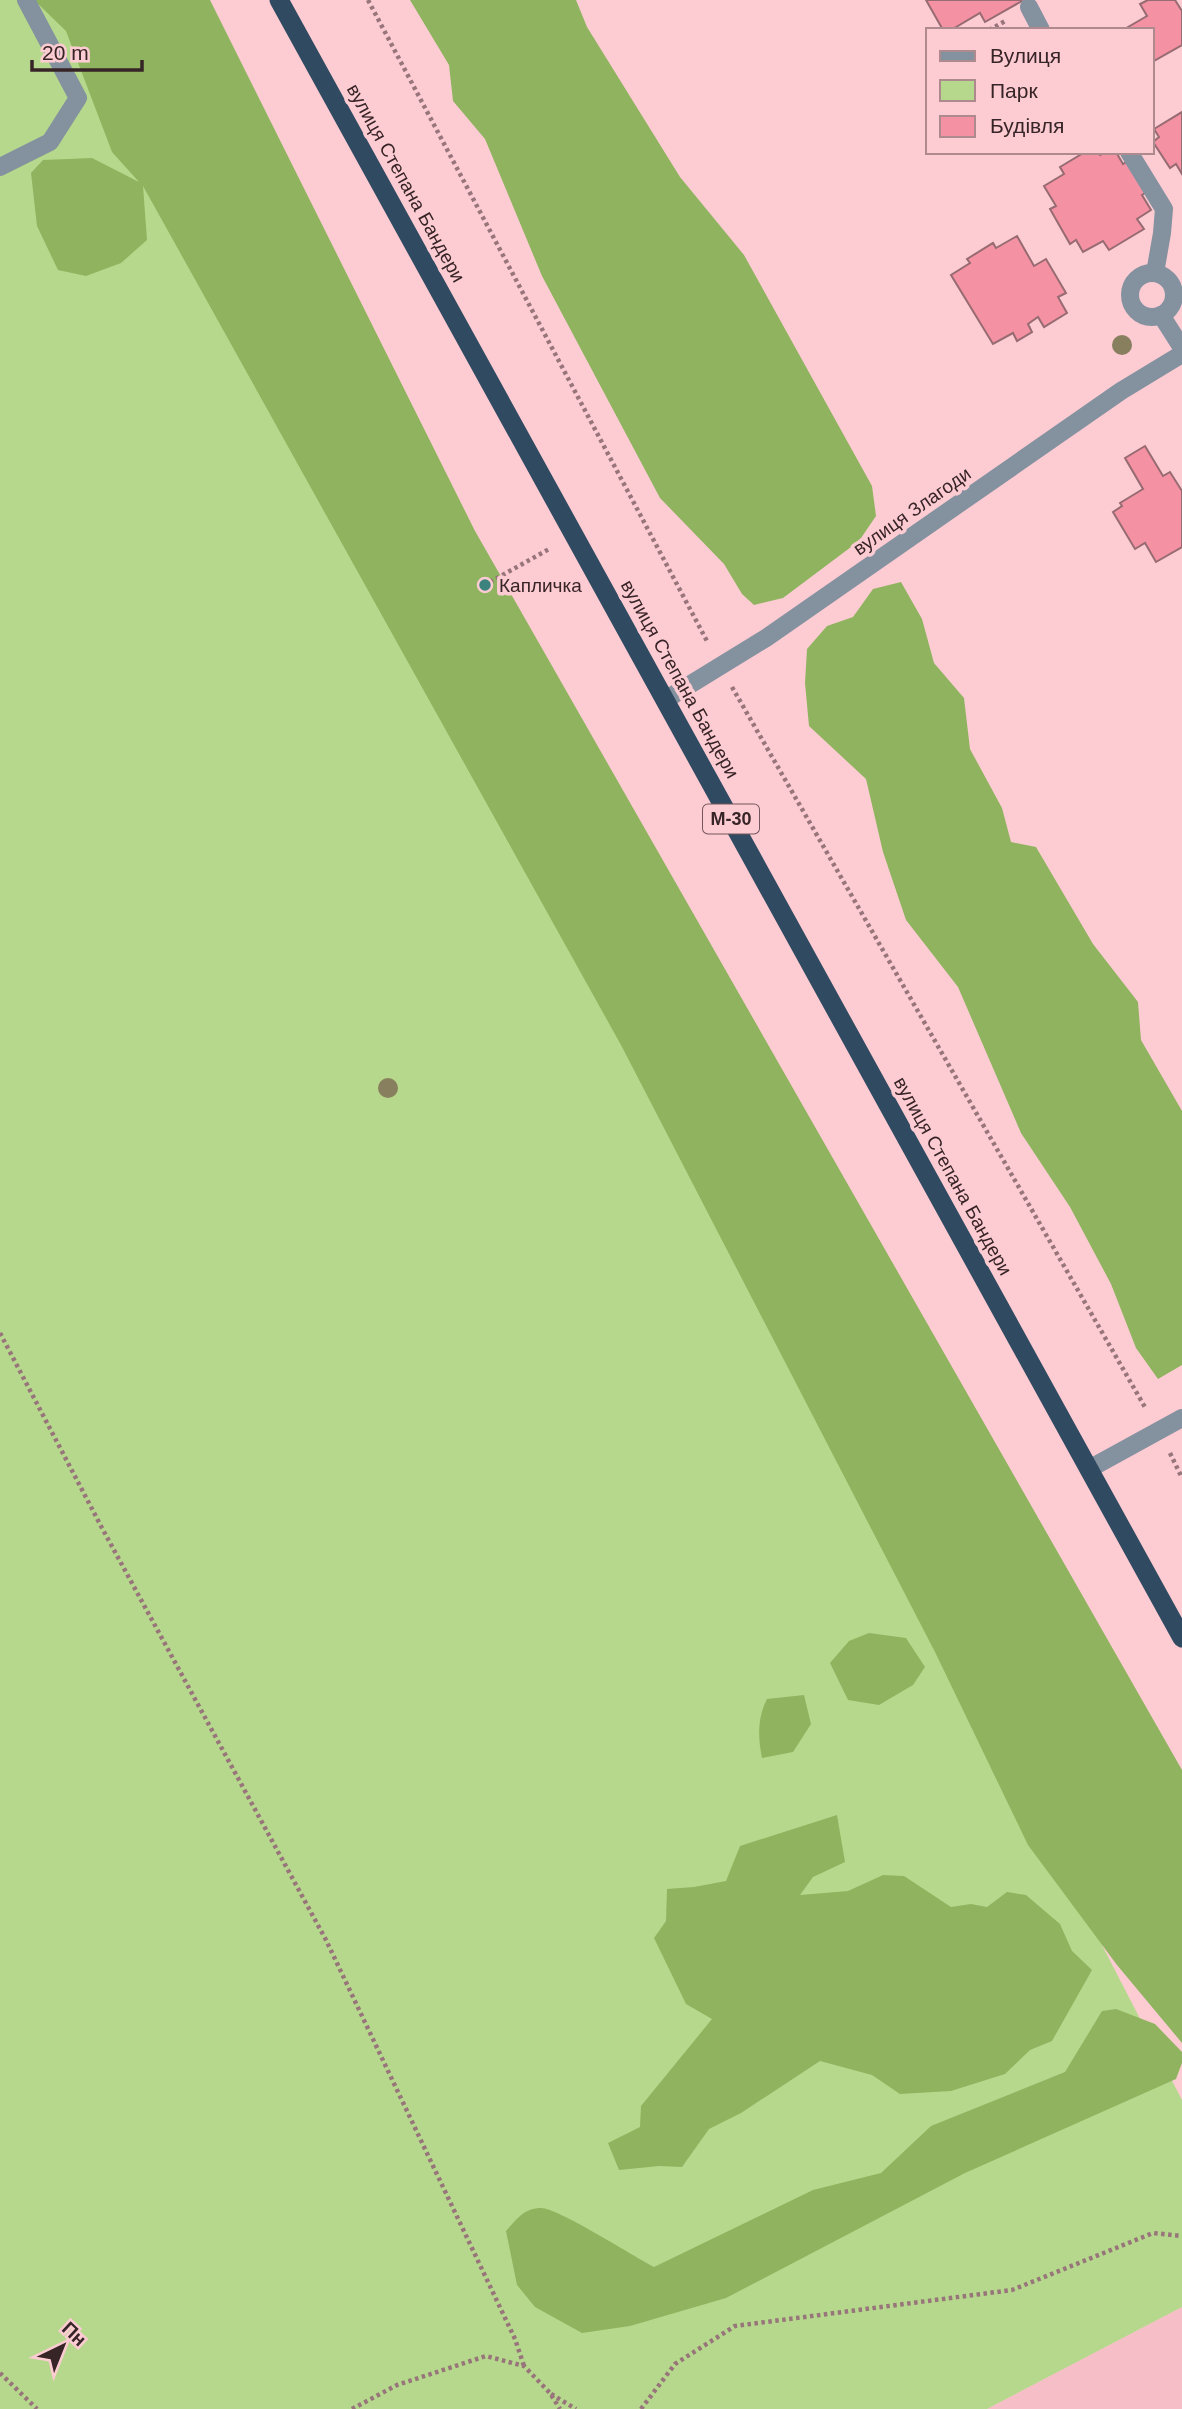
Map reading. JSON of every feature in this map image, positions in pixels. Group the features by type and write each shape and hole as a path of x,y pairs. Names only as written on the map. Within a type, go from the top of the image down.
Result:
{"highway":[{"name":"вулиця Степана Бандери","path":"279,0 1182,1638"}],"street":[{"path":"0,167 50,142 78,98 26,0"},
{"path":"1029,7 1040,28"},
{"path":"1130,154 1164,209 1163,233 1155,273"},
{"path":"1155,273 1167,279 1174,292 1171,305 1161,315 1148,317 1132,305 1129,298 1136,279 1141,275 1155,273"},
{"path":"1161,315 1182,348"},
{"name":"вулиця Злагоди","path":"665,700 766,638 1121,391 1182,354"},
{"path":"1089,1469 1182,1418"}],"path":[{"path":"368,0 720,666 1159,1431 1182,1478"},
{"path":"490,582 574,535"},
{"path":"0,1333 102,1528 326,1940 515,2339 524,2366 550,2393 560,2409"},
{"path":"641,2409 675,2364 735,2326 1012,2290 1153,2233 1182,2236"},
{"path":"352,2409 397,2385 486,2356 524,2366"},
{"path":"0,2373 37,2409"},
{"path":"550,2393 576,2409"}],"shaded area":[{"path":"1182,2307 1182,2409 987,2409"}],"green space":[{"path":"0,0 60,0 741,1246 1182,2100 1182,2307 987,2409 0,2409"},
{"path":"34,0 210,0 475,531 1182,1770 1182,2043 1117,1965 1028,1845 935,1652 621,1045 143,186 147,240 121,263 86,276 58,270 37,226 31,173 43,160 92,158 139,182 112,152 66,31"},
{"path":"410,0 576,0 587,27 680,177 744,255 872,486 876,516 859,541 783,598 754,605 742,594 724,564 660,498 542,276 485,139 453,101 449,65"},
{"path":"901,582 922,619 934,663 964,698 970,749 1002,808 1011,842 1036,847 1093,944 1138,1002 1141,1040 1182,1111 1182,1365 1158,1379 1136,1348 1111,1284 1070,1207 1021,1133 958,987 906,920 883,852 866,779 809,726 805,683 807,649 827,626 853,617 873,589"},
{"path":"869,1633 906,1638 925,1667 913,1685 879,1705 848,1700 830,1663 849,1641"},
{"path":"804,1695 811,1724 793,1752 762,1758 759,1728 767,1699"},
{"path":"837,1815 845,1862 813,1877 800,1895 848,1891 883,1875 904,1876 951,1907 971,1904 987,1907 1007,1892 1026,1895 1060,1924 1072,1951 1092,1970 1052,2041 1030,2050 1005,2074 951,2091 900,2094 872,2075 820,2061 741,2113 709,2129 682,2167 619,2170 608,2143 640,2127 641,2106 712,2019 686,2004 654,1938 666,1921 667,1889 726,1881 740,1846"},
{"path":"1116,2009 1155,2024 1182,2052 1182,2063 1176,2079 965,2173 726,2298 630,2326 582,2333 535,2307 517,2285 506,2231 521,2215 530,2210 550,2210 654,2267 813,2190 881,2173 931,2126 1065,2072 1102,2011"}],"building":[{"path":"926,0 1022,1 985,22 980,13 954,28 942,28"},
{"path":"1148,0 1175,0 1182,11 1182,45 1154,61 1154,28 1126,28 1147,16 1140,4"},
{"path":"1182,112 1182,174 1176,164 1170,168 1154,144 1159,137 1154,129"},
{"path":"1082,154 1117,154 1123,164 1131,159 1150,190 1142,195 1151,210 1137,219 1144,229 1109,250 1103,241 1083,252 1076,240 1070,244 1050,209 1056,206 1044,186 1064,174 1060,167"},
{"path":"1017,236 1034,266 1046,259 1066,293 1058,297 1067,313 1044,327 1038,317 1028,324 1032,332 1017,341 1013,333 993,344 951,275 970,263 967,259 993,243 996,248"},
{"path":"1145,446 1163,476 1170,472 1182,491 1182,547 1156,562 1145,543 1135,549 1113,512 1122,506 1120,503 1143,489 1125,458"}],"place":[{"name":"Капличка","path":"485,585"}]}
